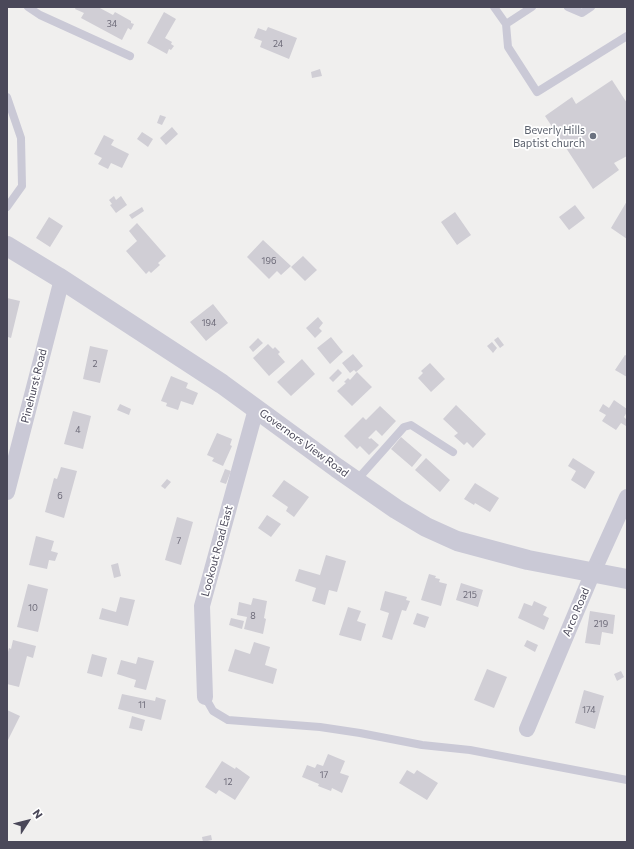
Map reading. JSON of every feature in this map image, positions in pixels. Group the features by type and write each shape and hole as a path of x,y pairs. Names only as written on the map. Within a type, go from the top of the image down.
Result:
{"street":[{"name":"Governors View Road","path":"7,246 62,279 222,384 356,481 396,509 426,527 457,541 528,560 627,580"},
{"name":"Pinehurst Road","path":"7,492 62,279"},
{"name":"Lookout Road East","path":"205,697 202,606 256,408"},
{"name":"Arco Road","path":"527,729 593,572 627,497"}],"lane":[{"path":"28,7 40,15 130,56"},
{"path":"494,7 506,24 508,47 536,92 627,36"},
{"path":"506,24 532,7"},
{"path":"568,7 582,13 591,7"},
{"path":"7,97 21,138 22,186 7,207"},
{"path":"356,481 404,427 410,425 453,452"},
{"path":"205,697 213,711 228,720 320,727 360,733 422,745 485,752 627,780"}],"building":[{"path":"76,7 98,7 113,15 115,12 134,24 131,30 128,28 122,40 81,18 84,13 75,9"},
{"path":"164,12 176,19 165,38 172,42 171,44 174,46 171,50 169,49 167,54 147,43"},
{"path":"268,27 297,38 289,59 260,47 262,41 254,38 258,28 266,31"},
{"path":"320,69 322,76 312,78 311,72"},
{"name":"Beverly Hills Baptist church","path":"612,80 627,103 627,156 614,163 619,170 593,189 545,116 572,97 576,104"},
{"path":"160,115 166,117 162,125 157,123"},
{"path":"172,127 178,134 166,145 160,138"},
{"path":"142,132 153,139 148,147 137,139"},
{"path":"104,135 114,140 111,145 129,154 122,168 111,163 108,169 98,164 102,158 94,154"},
{"path":"114,196 116,200 121,196 127,205 116,213 110,205 112,204 109,200"},
{"path":"627,201 627,239 611,228"},
{"path":"575,205 585,218 569,230 559,217"},
{"path":"142,207 144,211 132,219 129,215"},
{"path":"455,212 471,235 457,245 441,222"},
{"path":"49,217 63,226 50,247 36,238"},
{"path":"137,223 166,256 158,263 160,265 151,273 149,271 146,274 126,251 137,241 129,231"},
{"path":"263,240 291,266 281,275 277,271 269,279 247,257"},
{"path":"303,256 317,270 305,281 291,267"},
{"path":"7,298 20,301 11,338 8,337 8,340"},
{"path":"213,304 228,323 206,341 190,322"},
{"path":"318,317 323,323 319,328 322,331 315,338 306,328"},
{"path":"331,337 343,352 330,364 317,348"},
{"path":"498,337 504,345 500,348 494,340"},
{"path":"258,338 263,343 253,352 249,347"},
{"path":"492,342 497,348 493,353 487,346"},
{"path":"268,344 273,349 275,347 280,352 278,354 285,362 269,376 253,358"},
{"path":"90,346 108,350 100,383 83,379"},
{"path":"353,354 363,366 356,372 354,370 350,373 342,363"},
{"path":"625,355 627,356 627,377 615,370"},
{"path":"302,359 315,374 291,396 277,382"},
{"path":"430,363 445,379 431,392 418,378 423,373 421,371"},
{"path":"338,369 342,373 333,382 329,378"},
{"path":"357,372 372,387 352,406 337,391 346,383 344,382 348,378 350,380"},
{"path":"171,376 188,383 186,388 198,393 193,405 181,401 178,410 166,406 167,403 161,401"},
{"path":"614,400 627,409 624,417 627,420 626,426 621,423 616,430 602,421 606,415 599,411 603,404 609,408"},
{"path":"120,404 131,409 129,415 117,410"},
{"path":"456,405 486,434 473,448 467,442 464,445 454,436 458,433 443,419"},
{"path":"380,406 396,421 382,436 376,430 368,438 371,438 379,445 369,455 360,446 357,449 344,436 363,417 366,420"},
{"path":"73,411 91,416 83,449 64,444"},
{"path":"217,433 232,439 230,445 232,446 223,466 212,461 214,458 207,455"},
{"path":"401,437 422,455 412,467 391,449"},
{"path":"426,458 450,480 440,492 415,470"},
{"path":"573,458 595,472 585,489 571,480 576,471 568,466"},
{"path":"61,467 77,471 64,518 45,512 54,478 57,479"},
{"path":"225,469 231,471 226,484 220,482"},
{"path":"167,479 171,482 165,489 161,486"},
{"path":"284,480 309,497 294,517 286,511 288,507 272,496"},
{"path":"475,483 499,498 490,512 475,503 474,505 464,499"},
{"path":"267,515 281,524 271,537 258,528"},
{"path":"177,517 193,522 181,565 165,560"},
{"path":"36,536 54,541 51,551 58,553 55,561 49,560 47,569 29,565"},
{"path":"326,555 346,561 337,592 329,590 325,605 312,601 316,588 295,581 299,569 320,575"},
{"path":"118,563 121,576 114,578 111,565"},
{"path":"429,574 440,579 439,582 447,584 441,606 421,600"},
{"path":"461,583 483,590 478,607 456,600"},
{"path":"28,584 48,589 38,632 17,627"},
{"path":"385,591 407,597 406,600 410,601 406,611 402,610 392,640 382,637 389,613 380,610"},
{"path":"120,597 135,600 128,626 99,619 102,608 116,612"},
{"path":"253,598 267,601 263,634 244,629 247,617 237,615 239,602 251,605"},
{"path":"534,601 547,607 543,615 549,618 544,630 518,618 524,603 532,606"},
{"path":"348,607 361,611 357,621 366,624 361,641 339,635"},
{"path":"590,611 615,615 613,634 602,632 600,645 585,643"},
{"path":"417,613 429,617 425,628 413,624"},
{"path":"231,618 244,621 242,629 229,625"},
{"path":"13,640 36,646 33,658 27,656 19,687 7,684 7,656 9,648 11,649"},
{"path":"527,640 538,645 535,652 524,646"},
{"path":"254,642 270,647 265,665 277,669 273,684 228,671 235,649 250,654"},
{"path":"92,654 107,658 102,677 87,673"},
{"path":"138,657 154,661 146,690 134,687 136,680 117,674 121,660 136,664"},
{"path":"487,669 507,677 494,708 474,700"},
{"path":"621,671 624,677 617,681 614,674"},
{"path":"584,690 604,696 595,729 575,723"},
{"path":"122,694 155,701 156,697 166,700 161,720 118,709"},
{"path":"7,710 20,716 7,742"},
{"path":"132,716 145,720 142,731 129,728"},
{"path":"328,754 345,761 340,773 349,776 342,793 332,788 331,791 318,786 319,784 302,777 307,765 315,768 317,764 323,766"},
{"path":"222,761 235,769 236,767 250,777 235,800 219,790 216,794 205,787"},
{"path":"407,770 414,774 417,770 438,783 427,800 399,783"},
{"path":"211,835 212,840 203,842 202,837"}],"place":[{"name":"Beverly Hills Baptist church","path":"593,136"}]}
